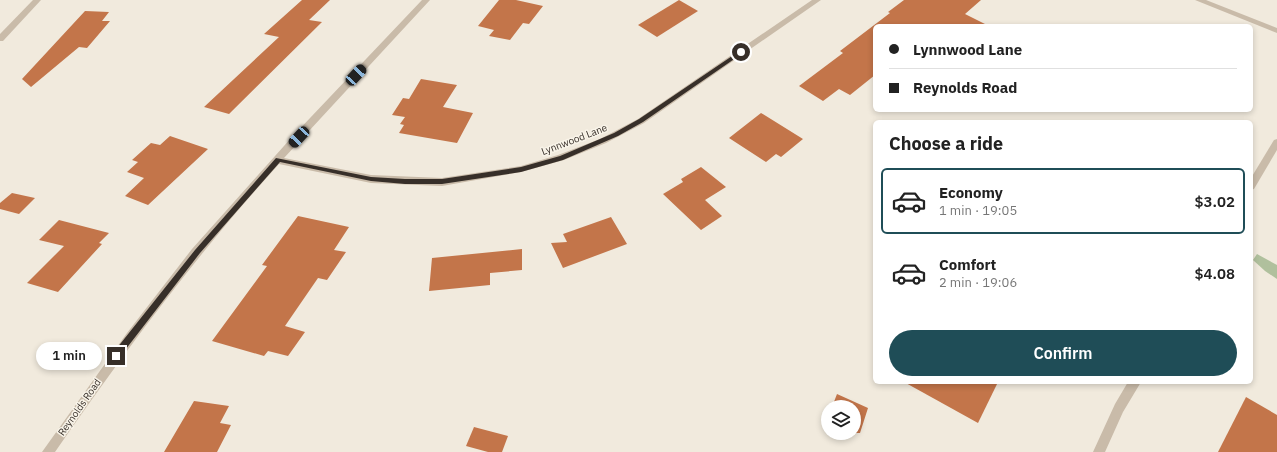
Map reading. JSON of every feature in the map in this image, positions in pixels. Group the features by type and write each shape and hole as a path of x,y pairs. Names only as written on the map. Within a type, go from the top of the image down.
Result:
{"street":[{"path":"0,39 37,0"},
{"name":"Reynolds Road","path":"48,452 90,390 154,305 220,224 426,0"},
{"name":"Lynnwood Lane","path":"278,160 371,179 442,182 521,169 561,158 603,141 641,121 817,0"},
{"path":"1199,0 1277,31"},
{"path":"1253,183 1277,142"},
{"path":"1099,452 1119,408 1134,384"}],"green space":[{"path":"1257,254 1277,265 1277,279 1253,260"}],"building":[{"path":"302,0 330,0 309,20 322,22 229,114 204,107 279,37 264,34"},
{"path":"499,0 516,0 543,6 529,24 523,23 510,40 489,36 494,30 478,26"},
{"path":"679,0 698,11 657,37 638,25"},
{"path":"904,0 981,0 965,14 985,24 876,24 890,13 888,12"},
{"path":"85,11 109,12 102,21 110,21 87,48 79,47 31,87 22,79"},
{"path":"873,26 873,77 850,95 839,89 823,101 799,86 843,53 840,51"},
{"path":"421,79 457,85 443,107 473,113 457,143 399,133 404,125 400,124 405,117 392,115 403,98 409,99"},
{"path":"761,113 803,139 781,157 776,154 766,162 729,138"},
{"path":"170,136 208,149 148,205 125,196 144,178 127,172 138,162 132,160 151,143 160,145"},
{"path":"701,167 726,187 705,200 722,216 701,230 663,194 683,182 681,179"},
{"path":"12,193 35,198 19,214 0,209 0,203"},
{"path":"298,216 349,227 334,250 346,252 327,280 318,278 285,326 305,332 288,356 268,351 264,356 212,341 267,266 262,265"},
{"path":"611,217 627,244 563,268 551,243 567,242 563,234"},
{"path":"59,220 109,233 99,243 102,244 58,292 27,283 64,246 39,240"},
{"path":"522,249 522,270 490,273 490,285 429,291 432,258"},
{"path":"908,384 997,384 978,423"},
{"path":"837,394 850,400 835,400"},
{"path":"1246,397 1277,415 1277,452 1218,452"},
{"path":"194,401 229,406 220,423 231,425 217,452 164,452"},
{"path":"861,405 868,408 861,430"},
{"path":"474,427 508,436 502,452 488,452 466,446"}],"route":[{"path":"116,356 180,272 220,224 278,160 371,179 405,181 442,182 480,177 521,169 561,158 603,141 641,121 741,52"}]}
